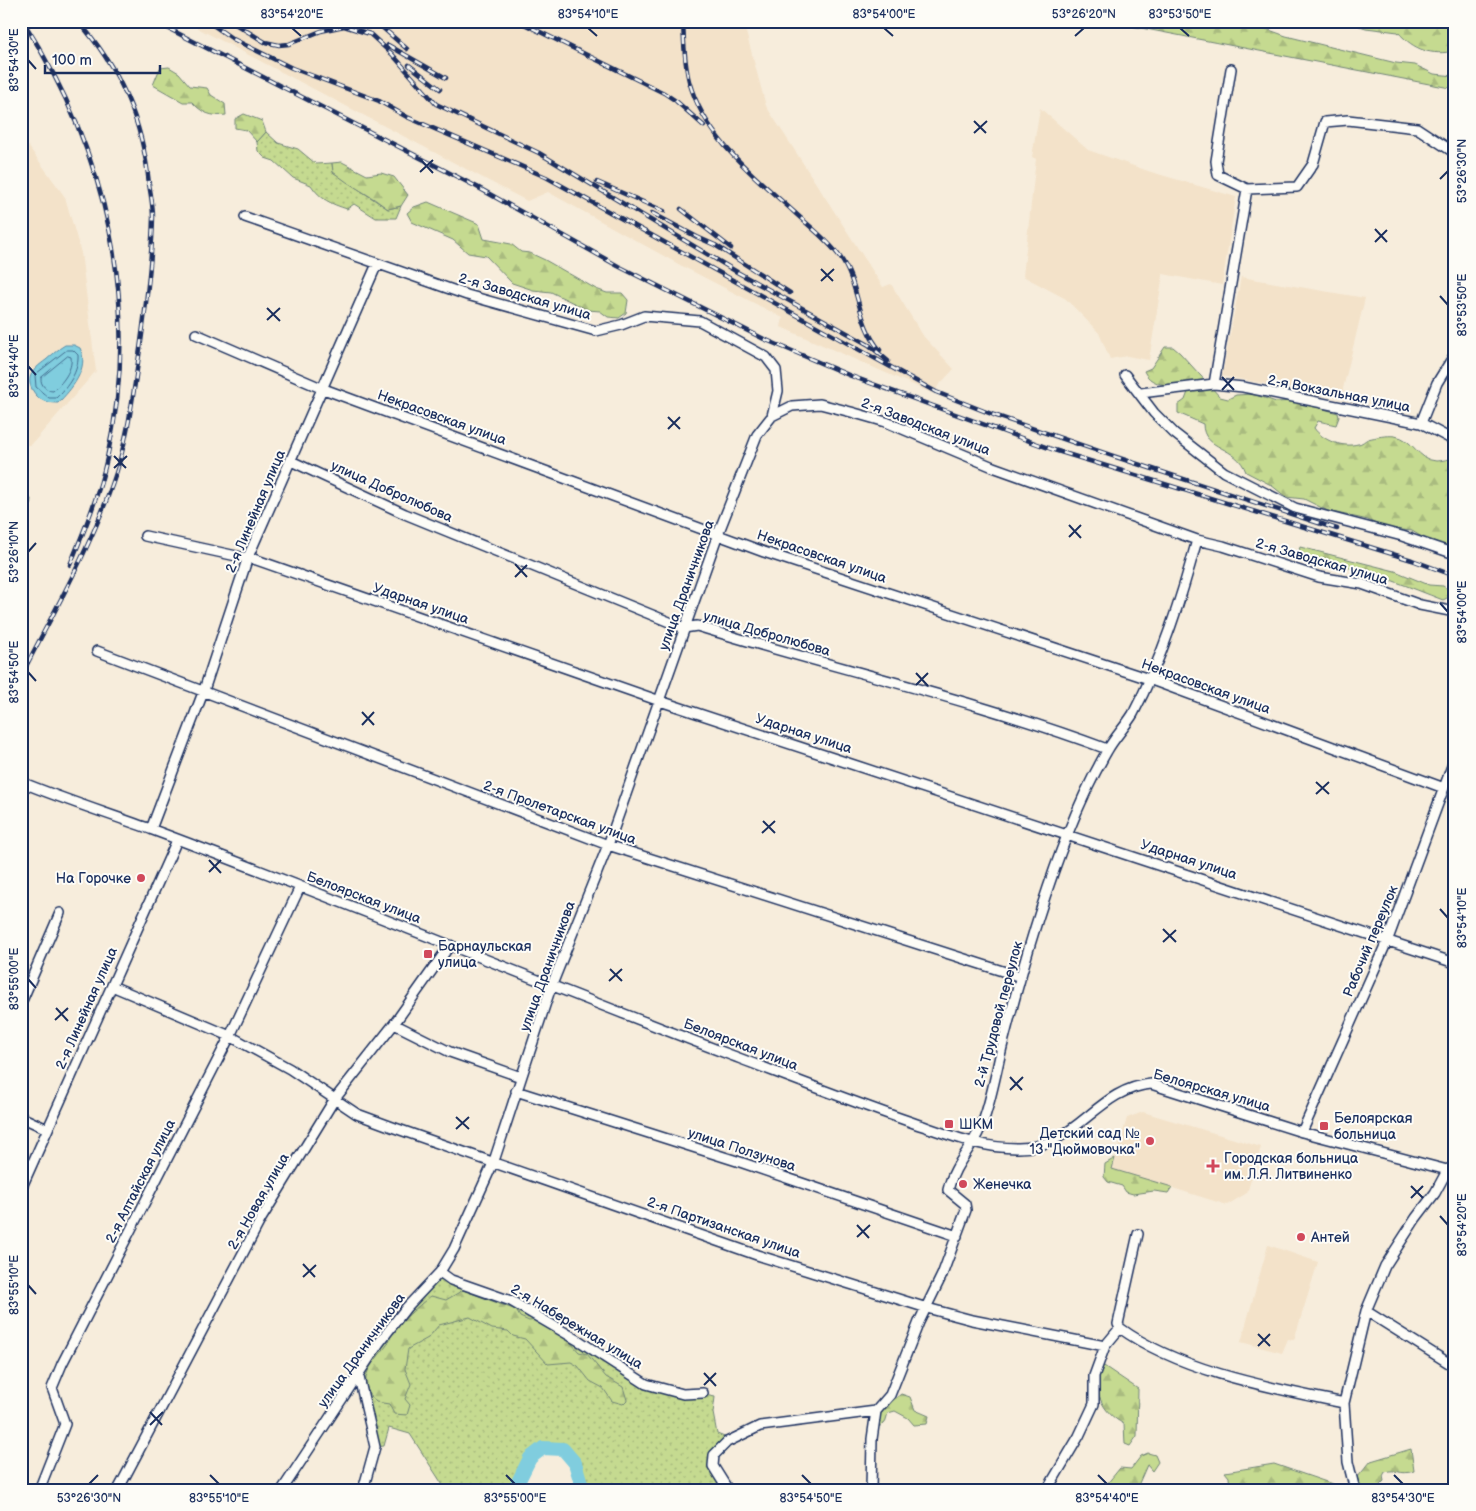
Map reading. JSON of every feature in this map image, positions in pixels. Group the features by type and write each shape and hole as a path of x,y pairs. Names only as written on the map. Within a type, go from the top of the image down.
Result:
{"street":[{"path":"1231,69 1216,161 1218,175 1247,189 1297,187 1313,164 1326,122 1348,120 1418,128 1455,153"},
{"path":"1214,384 1247,189"},
{"name":"2-я Заводская улица","path":"245,217 467,295 596,331 621,325 644,316 700,321 766,357 776,370 778,391 772,416"},
{"name":"2-я Линейная улица","path":"151,830 204,690 248,557 376,264"},
{"name":"Некрасовская улица","path":"196,334 321,388 764,552 1149,679 1444,788"},
{"path":"1421,423 1437,383 1455,354"},
{"path":"1125,375 1141,393 1154,413 1174,433 1224,472 1262,493 1295,508 1402,536 1455,554"},
{"name":"2-я Вокзальная улица","path":"1141,393 1214,384 1243,387 1421,423 1455,441"},
{"name":"2-я Заводская улица","path":"772,416 792,406 820,404 886,422 992,467 1197,540 1223,546 1319,577 1362,584 1420,605 1455,612"},
{"name":"улица Драничникова","path":"282,1490 358,1373 399,1316 440,1272 454,1249 494,1161 551,987 608,845 718,534 757,435 772,416"},
{"name":"улица Добролюбова","path":"291,461 405,514 684,628 697,626 816,662 971,704 1037,723 1107,749"},
{"name":"Ударная улица","path":"145,536 248,557 660,701 1388,939 1455,963"},
{"name":"2-й Трудовой переулок","path":"876,1411 890,1395 918,1322 927,1308 966,1210 965,1204 948,1190 955,1168 974,1144 985,1118 1021,977 1042,905 1068,834 1107,749 1132,715 1149,679 1182,598 1197,540"},
{"name":"2-я Пролетарская улица","path":"97,651 204,690 381,761 608,845 1021,977"},
{"name":"Рабочий переулок","path":"1302,1132 1388,939 1454,760"},
{"name":"Белоярская улица","path":"21,782 450,945 551,987 871,1108 974,1144 1001,1148 1038,1148 1058,1140 1122,1090 1138,1085 1151,1084 1302,1132 1451,1171"},
{"name":"2-я Линейная улица","path":"21,1188 177,840"},
{"name":"2-я Алтайская улица","path":"39,1490 64,1424 52,1388 230,1036 300,887"},
{"path":"21,1003 60,913"},
{"name":"2-я Новая улица","path":"118,1490 261,1219 334,1100 394,1024 450,945"},
{"name":"2-я Партизанская улица","path":"112,986 230,1036 290,1069 357,1114 757,1255 927,1308 972,1320 1105,1346"},
{"path":"394,1024 450,1052 521,1077"},
{"name":"улица Ползунова","path":"516,1091 740,1162 957,1236"},
{"path":"21,1117 47,1129"},
{"path":"1355,1490 1348,1462 1344,1403 1366,1311 1385,1266 1416,1218 1451,1171"},
{"path":"1138,1234 1118,1324 1120,1328 1173,1358 1261,1384 1344,1403"},
{"name":"2-я Набережная улица","path":"440,1272 450,1280 511,1301 646,1384 683,1394 703,1394"},
{"path":"1366,1311 1455,1367"},
{"path":"1048,1490 1079,1436 1094,1404 1094,1376 1105,1346 1120,1328"},
{"path":"358,1373 375,1446 363,1490"},
{"path":"728,1490 713,1466 714,1455 727,1442 760,1426 876,1411 872,1439 871,1490"}],"shaded area":[{"path":"184,21 743,21 766,106 883,287 891,284 924,337 954,369 938,386 934,394 781,327 783,318 682,266 548,192 527,201"},
{"path":"1040,108 1088,150 1148,171 1236,197 1222,285 1163,274 1149,360 1127,356 1110,359 1099,333 1066,299 1023,276 1036,159 1032,157"},
{"path":"21,136 65,197 81,253 96,371 31,445 21,445"},
{"path":"1241,277 1365,298 1341,397 1222,376"},
{"path":"1143,1112 1261,1147 1247,1193 1227,1205 1112,1169 1127,1118"},
{"path":"1268,1245 1318,1262 1294,1340 1288,1339 1282,1353 1241,1342"}],"green space":[{"path":"1105,21 1244,21 1286,36 1396,63 1415,65 1434,74 1455,76 1455,89"},
{"path":"1344,21 1455,21 1455,51 1431,52 1410,43 1398,32 1366,28"},
{"path":"169,67 179,73 190,86 207,88 211,95 225,104 226,115 207,113 199,109 192,102 183,102 153,85 160,68"},
{"path":"244,114 262,121 266,132 257,142 246,130 235,128 235,119"},
{"path":"266,132 278,143 298,149 316,164 332,163 333,172 388,209 401,206 396,218 376,218 354,204 347,209 326,200 311,185 293,178 274,161 265,158 258,151 257,142"},
{"path":"342,162 367,175 381,173 394,177 408,195 401,206 388,209 333,172 332,163"},
{"path":"428,202 479,224 484,239 511,244 521,252 530,253 545,260 596,289 607,293 622,293 628,300 626,313 619,318 608,317 600,311 588,310 551,292 533,290 512,283 486,256 468,253 453,240 412,222 407,213 414,207"},
{"path":"1165,347 1173,347 1180,353 1220,397 1228,399 1236,395 1253,394 1276,402 1295,401 1338,413 1339,417 1336,425 1318,421 1314,428 1328,440 1352,445 1359,444 1368,439 1395,436 1407,441 1424,457 1430,460 1438,461 1455,458 1455,550 1427,540 1412,531 1384,528 1368,520 1328,511 1304,499 1286,497 1271,485 1246,472 1242,463 1208,439 1204,433 1203,424 1178,413 1178,405 1185,400 1188,392 1157,383 1148,377 1144,371 1151,368"},
{"path":"21,491 31,499 29,517 21,533"},
{"path":"1300,547 1395,571 1429,585 1443,586 1450,591 1451,596 1443,600 1367,572 1341,566 1312,563 1298,554"},
{"path":"1115,1158 1112,1169 1172,1187 1168,1193 1154,1191 1133,1194 1126,1192 1122,1186 1108,1182 1104,1177 1105,1164"},
{"path":"440,1272 495,1294 646,1384 715,1397 713,1413 717,1434 727,1438 713,1466 728,1490 583,1490 570,1458 563,1449 543,1448 530,1458 514,1490 446,1490 410,1434 389,1428 384,1446 375,1447 358,1373"},
{"path":"463,1290 516,1310 520,1317 529,1321 538,1320 547,1325 571,1343 579,1352 587,1354 606,1377 623,1387 627,1400 623,1404 612,1401 603,1388 590,1381 578,1366 571,1362 548,1364 525,1339 513,1336 508,1331 492,1329 470,1317 439,1325 428,1338 408,1349 405,1369 411,1384 405,1399 410,1405 407,1415 394,1414 389,1404 376,1402 366,1386 366,1378 368,1371 388,1344 393,1331 431,1296 446,1300"},
{"path":"1101,1364 1138,1389 1137,1436 1130,1446 1125,1444 1124,1424 1109,1413 1100,1399 1098,1374"},
{"path":"901,1394 910,1397 915,1410 929,1416 927,1424 914,1425 908,1418 895,1411 888,1413 885,1423 877,1428 880,1411"},
{"path":"1411,1449 1414,1471 1405,1473 1385,1472 1383,1476 1384,1481 1378,1487 1379,1490 1363,1490 1357,1478 1371,1461"},
{"path":"1148,1453 1155,1455 1158,1462 1152,1471 1147,1465 1136,1490 1102,1490 1120,1468 1131,1469 1141,1456"},
{"path":"1274,1464 1346,1490 1230,1490 1229,1477 1225,1472"}],"water":[{"path":"65,345 74,345 80,348 83,363 81,371 68,392 58,403 46,402 38,397 32,389 30,384 31,375 37,367"}],"waterway":[{"path":"514,1490 530,1458 543,1448 563,1449 575,1463 583,1490"}],"railway":[{"path":"23,21 52,72 76,124 96,177 110,231 118,287 120,343 117,400 107,458 86,526 70,565"},
{"path":"21,676 82,558 103,510 118,468 132,401 150,267 153,209 146,161 135,117 127,96 106,57 78,21"},
{"path":"154,21 477,187 618,266 764,339 851,376 1054,450 1412,560 1455,576"},
{"path":"207,21 233,39 292,68 379,101 407,117 546,177 936,392 994,415 1110,455 1337,529"},
{"path":"230,21 265,42 279,45 289,44 321,31 344,26 370,34 392,54 436,104 539,153 737,272 869,345 888,361"},
{"path":"375,21 407,49"},
{"path":"518,21 664,93 704,126"},
{"path":"683,21 687,74 696,101 706,120 732,154 762,184 824,239 840,257 847,268 872,340 880,350"},
{"path":"388,45 446,78"},
{"path":"409,65 440,89"},
{"path":"597,182 664,211"},
{"path":"681,209 731,248"},
{"path":"652,213 715,245 790,293"}],"place":[{"name":"На Горочке","path":"141,878"},
{"name":"Барнаульская улица","path":"428,954"},
{"name":"ШКМ","path":"949,1124"},
{"name":"Белоярская больница","path":"1324,1126"},
{"name":"Детский сад № 13 \"Дюймовочка\"","path":"1150,1141"},
{"name":"Городская больница им. Л.Я. Литвиненко","path":"1213,1166"},
{"name":"Женечка","path":"963,1184"},
{"name":"Антей","path":"1301,1237"}]}
